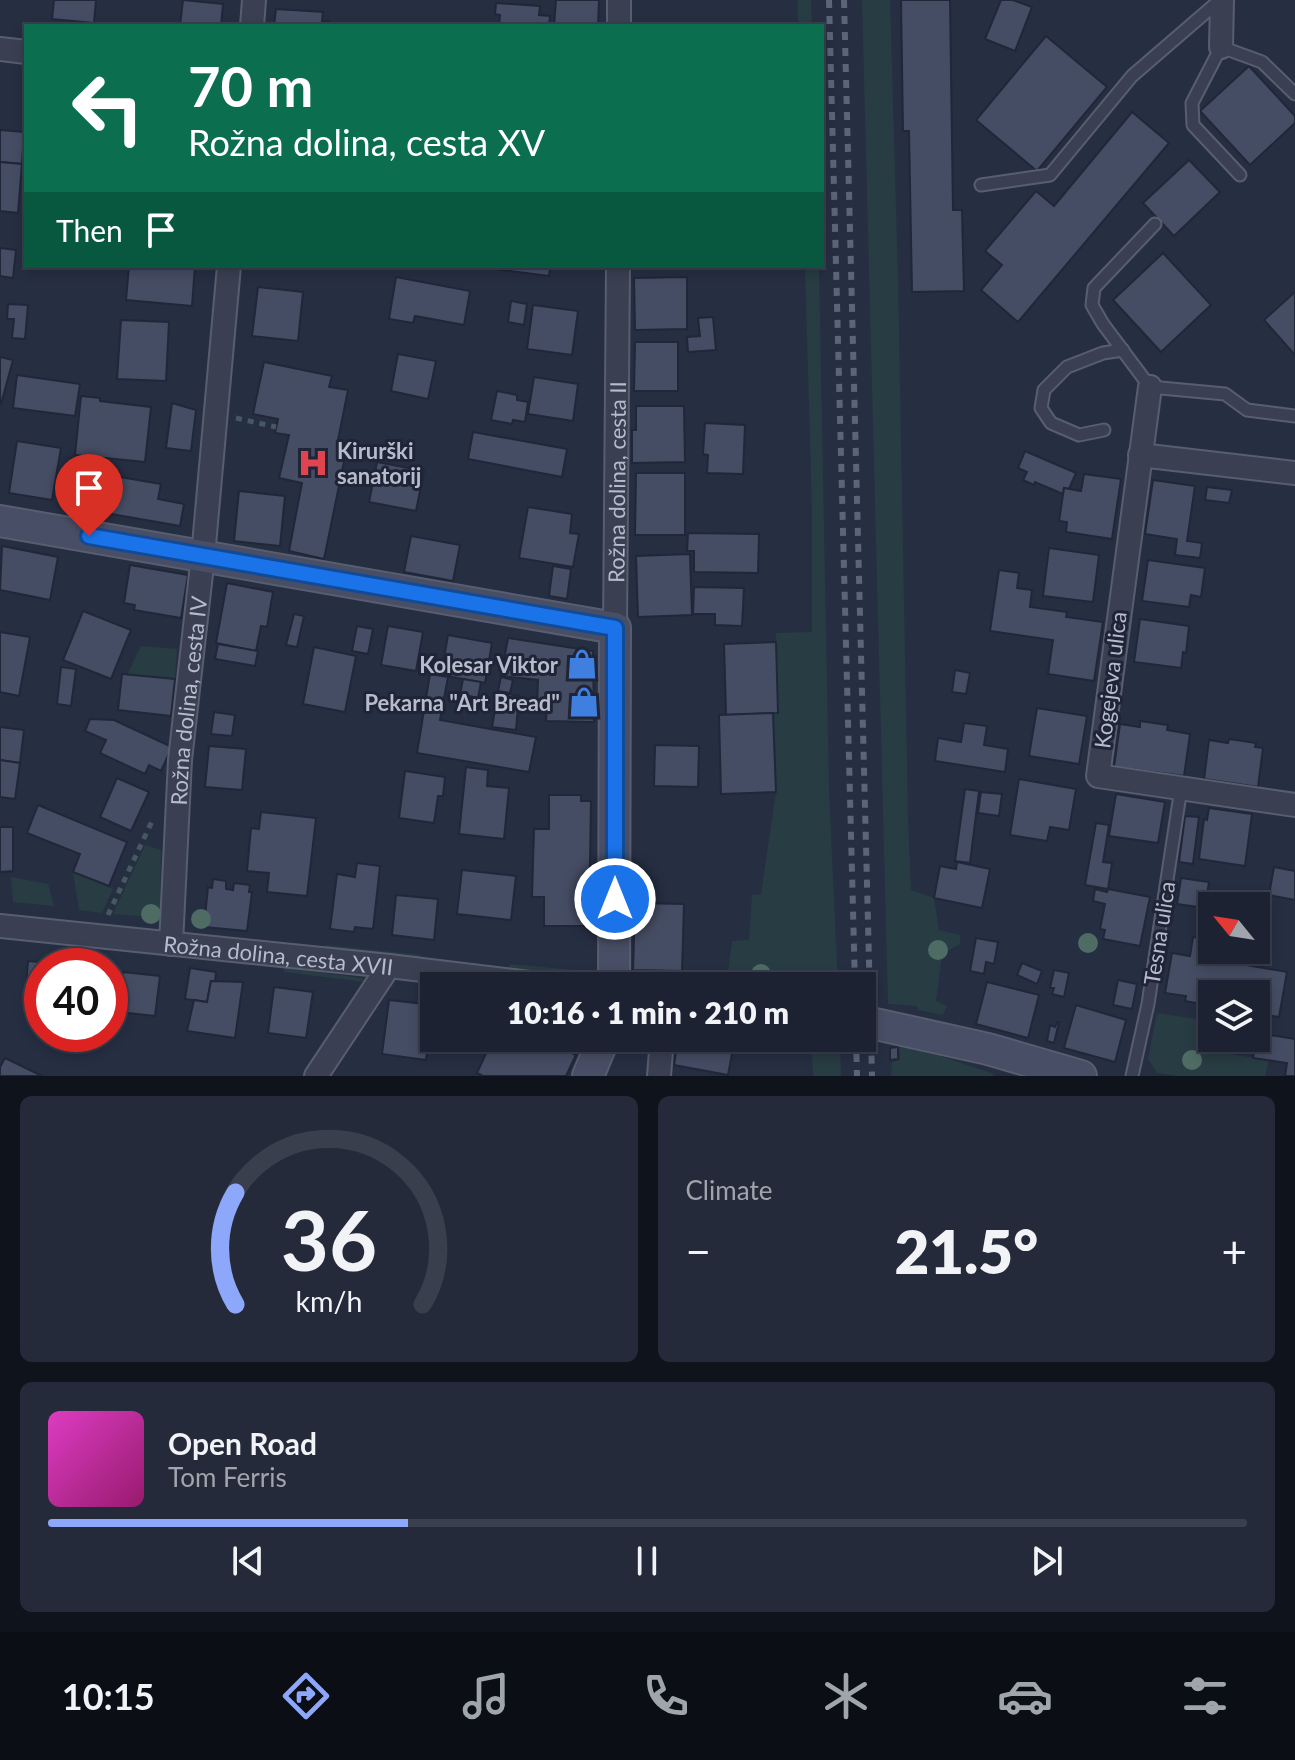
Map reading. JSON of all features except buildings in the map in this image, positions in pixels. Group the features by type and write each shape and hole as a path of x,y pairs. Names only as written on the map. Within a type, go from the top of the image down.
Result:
{"street":[{"path":"252,24 254,0"},
{"path":"619,0 619,24"},
{"path":"1221,0 1221,47"},
{"path":"0,49 24,52"},
{"name":"Rožna dolina, cesta IV","path":"171,944 180,760 203,556 229,268"},
{"name":"Rožna dolina, cesta II","path":"614,972 618,268"},
{"name":"Kogejeva ulica","path":"1150,387 1098,776 1295,805"},
{"path":"1140,455 1295,473"},
{"path":"0,521 615,628"},
{"name":"Rožna dolina, cesta XVII","path":"0,926 439,972"},
{"path":"316,1076 389,966"},
{"path":"876,1024 988,1049 1081,1076"},
{"path":"588,1076 598,1052"},
{"path":"659,1076 661,1052"}],"lane":[{"path":"981,185 1050,175 1132,76 1221,0"},
{"path":"1240,175 1193,125 1192,103 1221,47 1262,62 1295,94"},
{"path":"1155,224 1094,288 1092,305 1103,324 1150,387 1225,394 1247,410 1295,416"},
{"path":"1104,430 1079,435 1051,423 1041,408 1044,390 1067,367 1103,353 1123,350"},
{"name":"Tesna ulica","path":"1132,1076 1150,991 1181,788"}],"path":[{"path":"216,413 276,427"},
{"path":"107,916 153,817"}],"shaded area":[{"path":"798,0 811,0 812,24 798,24"},
{"path":"862,0 890,0 911,890 934,898 939,930 960,935 960,944 942,954 936,1001 947,1006 943,1015 918,1010 917,1006 888,1004"},
{"path":"805,268 819,268 829,790 837,972 728,972 732,941 749,940 752,895 761,894 776,792 773,713 778,713 776,633 812,632"},
{"path":"141,646 177,649 175,679 127,675"},
{"path":"145,845 161,850 160,918 113,914"},
{"path":"73,872 113,889 102,913 79,910"},
{"path":"11,877 48,884 54,906 13,902"},
{"path":"326,945 421,955 420,959 324,950"},
{"path":"511,964 586,971 528,972 506,969"},
{"path":"284,968 362,978 365,982 284,972"},
{"path":"1157,1013 1198,1019 1198,1052 1269,1060 1265,1076 1179,1076 1157,1073 1148,1059"},
{"path":"899,1042 994,1074 891,1076 892,1062 900,1060"},
{"path":"812,1052 840,1052 841,1076 813,1076"}],"railway":[{"path":"829,0 855,972"},
{"path":"844,0 872,1076"},
{"path":"856,1052 857,1076"}],"place":[{"name":"Kirurški sanatorij","path":"313,463"},
{"name":"Kolesar Viktor","path":"582,664"},
{"name":"Pekarna \"Art Bread\"","path":"584,702"}],"route":[{"path":"89,536 615,628 615,899"}]}
